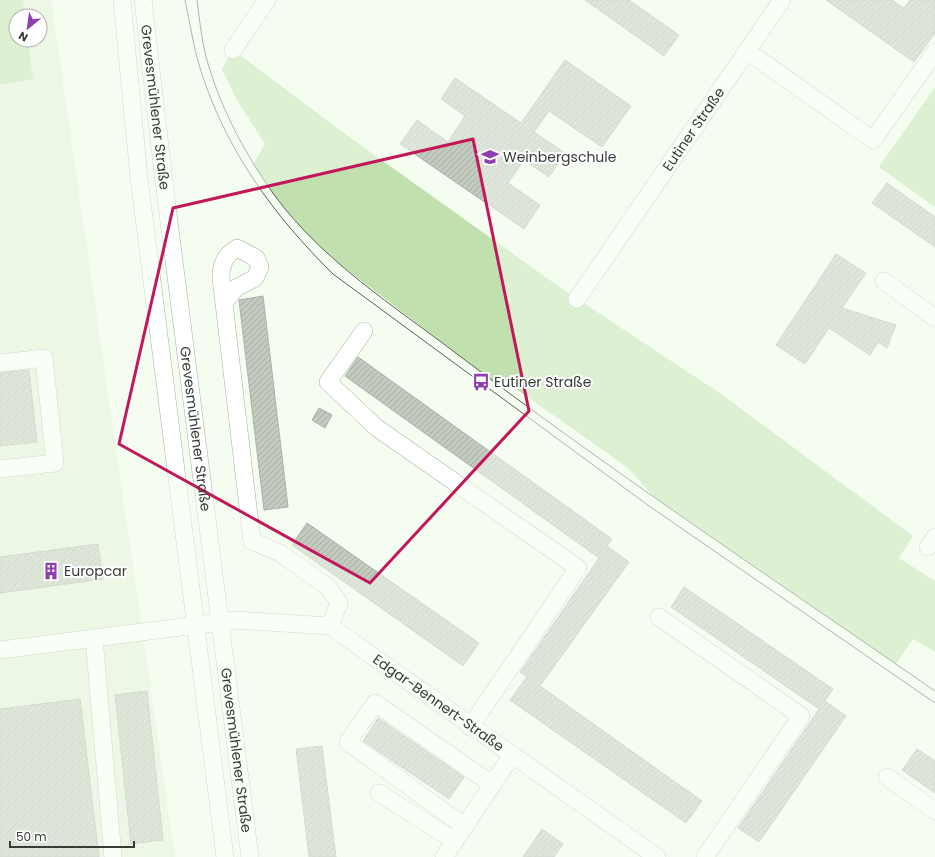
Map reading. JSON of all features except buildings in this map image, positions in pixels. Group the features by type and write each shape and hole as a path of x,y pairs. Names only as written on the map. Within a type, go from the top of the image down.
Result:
{"street":[{"name":"Grevesmühlener Straße","path":"122,0 139,178 225,857"},
{"name":"Grevesmühlener Straße","path":"143,0 164,182 250,857"},
{"path":"232,50 267,0"},
{"name":"Eutiner Straße","path":"577,299 782,0"},
{"path":"747,52 874,140 935,52"},
{"path":"884,281 935,318"},
{"path":"0,650 236,620 330,626 338,603 328,587 280,553 252,540 224,303"},
{"path":"364,331 328,382 377,428 578,568 470,726"},
{"path":"0,363 44,358 55,463 0,469"},
{"path":"659,617 801,716 705,857"},
{"name":"Edgar-Bennert-Straße","path":"330,626 657,857"},
{"path":"94,638 113,857"},
{"path":"460,834 348,742 375,703 493,784"},
{"path":"444,857 512,755"},
{"path":"887,777 935,811"},
{"path":"379,793 460,834"}],"highlighted area":[{"path":"473,139 529,411 370,583 119,444 173,208"}],"shaded area":[{"path":"0,0 51,0 175,857 0,857"}],"green space":[{"path":"0,0 23,0 24,8 8,8 8,48 29,48 33,79 0,85"},
{"path":"233,50 341,131 558,286 721,394 913,536 899,558 935,581 935,652 913,639 896,664 653,496 628,468 498,376 494,382 342,266 309,236 277,199 253,165 265,144 237,100 222,69"},
{"path":"935,87 935,207 879,167"}],"tram line":[{"path":"185,0 193,43 200,68 210,98 223,126 254,180 272,205 311,252 333,274 649,506 935,703"},
{"path":"197,0 207,59 221,101 237,134 255,166 275,196 294,219 337,262 384,300 515,398 694,525 935,691"}],"place":[{"name":"Weinbergschule","path":"490,157"},
{"name":"Eutiner Straße","path":"481,382"},
{"name":"Europcar","path":"51,571"}]}
